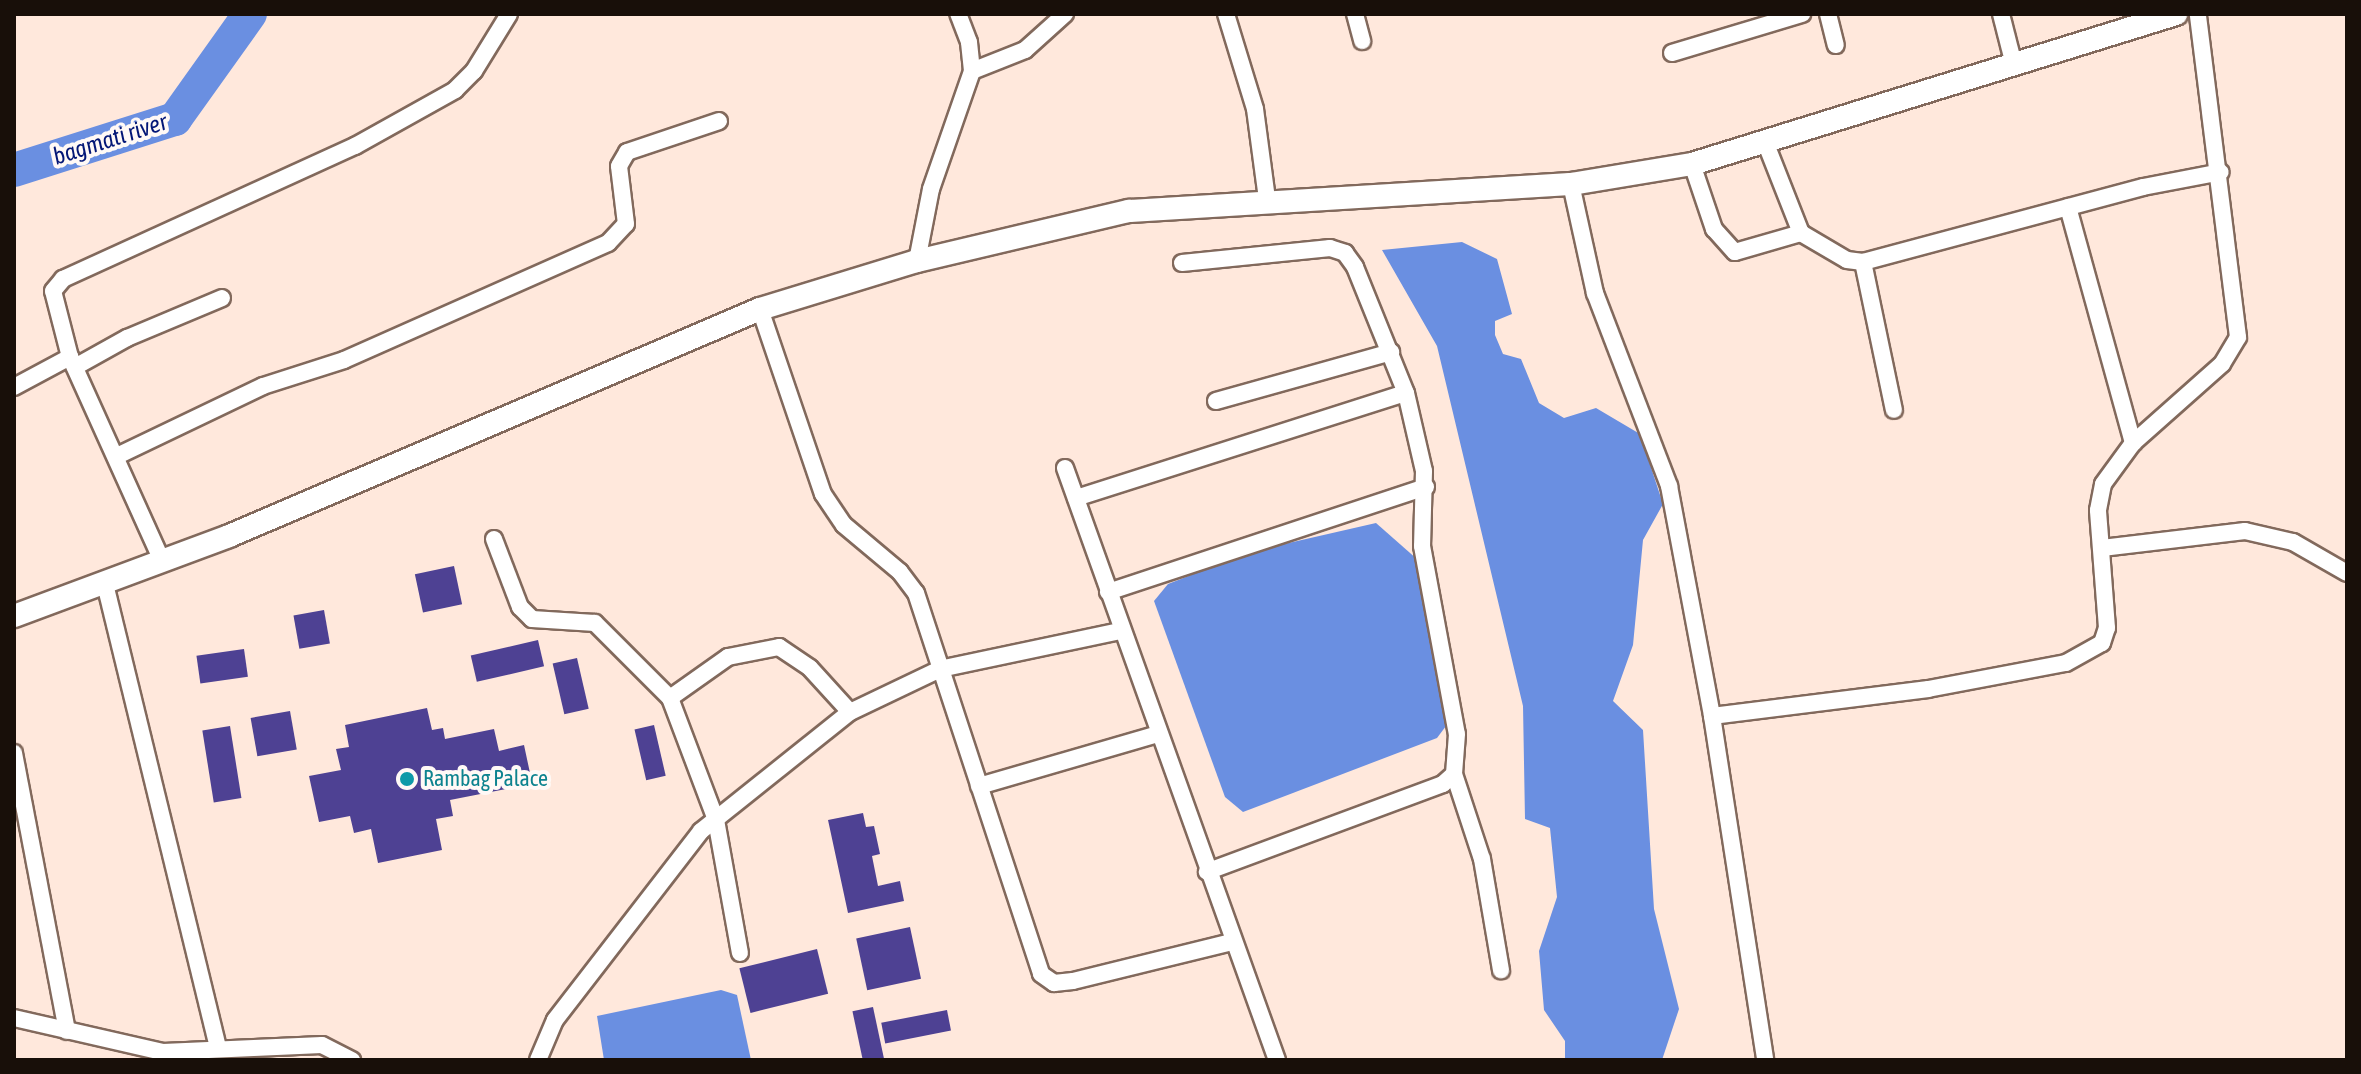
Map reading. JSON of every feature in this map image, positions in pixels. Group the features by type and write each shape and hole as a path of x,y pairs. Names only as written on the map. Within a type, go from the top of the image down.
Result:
{"street":[{"path":"163,563 73,362 54,307 53,291 63,279 355,146 455,90 474,71 509,14"},
{"path":"917,261 931,189 972,71 969,42 958,14"},
{"path":"972,71 1025,50 1065,14"},
{"path":"1226,14 1255,109 1267,199"},
{"path":"1355,14 1362,41"},
{"path":"1672,53 1802,14"},
{"path":"1828,14 1836,45"},
{"path":"2001,14 2013,61"},
{"path":"14,616 163,563 760,309 917,261 1129,211 1267,199 1571,184 1692,164 1766,144 2013,61 2176,14"},
{"path":"1712,716 1928,689 2066,663 2093,653 2107,628 2098,510 2103,484 2133,443 2235,350 2237,315 2221,172 2198,14"},
{"path":"117,456 263,386 344,360 608,243 626,224 619,166 627,152 719,121"},
{"path":"1766,144 1801,233 1847,260 1863,262 2068,207 2221,172"},
{"path":"1692,164 1714,229 1735,252 1801,233"},
{"path":"1571,184 1595,293 1669,486 1712,716 1765,1060"},
{"path":"2068,207 2133,443"},
{"path":"1182,263 1330,248 1345,253 1391,352 1406,393 1426,487 1422,546 1457,734 1454,774 1482,859 1501,970"},
{"path":"1863,262 1894,410"},
{"path":"14,387 222,298"},
{"path":"760,309 823,494 844,525 900,572 916,593 1041,974 1054,983 1232,942"},
{"path":"1216,401 1391,352"},
{"path":"1076,498 1406,393"},
{"path":"1065,468 1232,942 1277,1060"},
{"path":"1108,592 1426,487"},
{"path":"2102,548 2245,531 2293,542 2347,573"},
{"path":"494,539 520,607 532,619 595,623 670,698 716,820 740,953"},
{"path":"105,584 218,1047"},
{"path":"538,1060 555,1020 587,975 701,831 850,712 940,669 1121,631"},
{"path":"670,698 728,657 779,647 810,668 850,712"},
{"path":"979,786 1158,734"},
{"path":"14,753 67,1031"},
{"path":"1207,872 1443,784 1454,774"},
{"path":"14,1018 164,1056 218,1047 322,1045 352,1060"}],"water":[{"path":"1462,242 1497,259 1512,314 1495,321 1495,335 1503,354 1521,359 1539,403 1564,418 1596,408 1640,434 1663,504 1643,540 1633,645 1613,701 1643,730 1654,909 1679,1009 1662,1060 1565,1060 1565,1041 1544,1010 1539,951 1557,897 1550,828 1525,819 1523,706 1437,346 1382,250"},
{"path":"1376,523 1418,560 1446,726 1437,738 1243,812 1225,797 1154,601 1168,584 1253,551"},
{"path":"721,990 737,995 751,1060 604,1060 597,1016"}],"building":[{"path":"454,566 462,604 423,612 415,574"},
{"path":"324,610 330,643 299,649 293,615"},
{"path":"538,640 544,666 477,682 471,656"},
{"path":"244,649 248,677 200,683 196,656"},
{"path":"577,658 589,709 564,714 553,664"},
{"path":"427,708 432,730 443,728 445,739 494,729 499,751 524,745 530,773 505,779 506,789 450,800 453,816 436,819 442,850 378,863 371,829 354,833 350,816 319,822 309,776 341,770 336,749 349,747 345,725"},
{"path":"290,711 297,749 257,756 251,718"},
{"path":"654,725 666,776 646,780 635,729"},
{"path":"230,726 241,798 214,802 202,730"},
{"path":"863,813 866,827 874,826 880,854 872,856 878,886 900,881 904,901 848,913 828,820"},
{"path":"910,927 921,979 867,990 856,938"},
{"path":"817,949 828,994 751,1013 739,968"},
{"path":"873,1007 884,1060 863,1060 852,1011"},
{"path":"947,1010 951,1031 885,1043 881,1023"}],"waterway":[{"name":"bagmati river","path":"14,170 175,119 250,14"}],"place":[{"name":"Rambag Palace","path":"407,779"}]}
